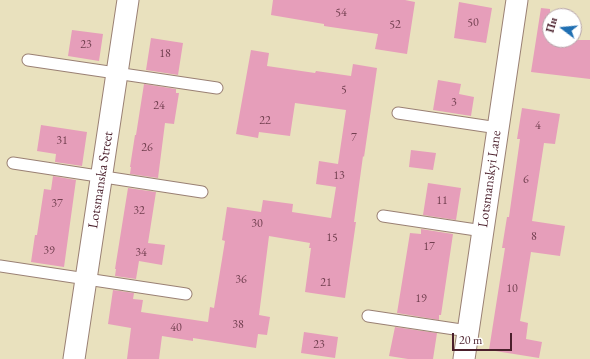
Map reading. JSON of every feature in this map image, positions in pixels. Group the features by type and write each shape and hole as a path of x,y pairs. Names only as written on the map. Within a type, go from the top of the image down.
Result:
{"street":[{"name":"Lotsmanska Street","path":"74,359 128,0"},
{"name":"Lotsmanskyi Lane","path":"464,359 517,0"}],"lane":[{"path":"28,60 217,88"},
{"path":"398,113 498,128"},
{"path":"13,163 202,192"},
{"path":"383,216 483,231"},
{"path":"0,266 186,294"},
{"path":"368,316 468,331"}],"building":[{"path":"273,0 405,0 415,2 407,54 375,49 378,34 324,26 324,24 271,15"},
{"path":"459,2 492,8 486,43 454,38"},
{"path":"541,8 542,48 582,48 582,40 590,40 590,79 531,72"},
{"path":"72,30 103,34 99,61 68,56"},
{"path":"151,38 183,43 178,75 146,70"},
{"path":"251,50 269,53 267,66 315,73 316,71 351,76 353,64 377,68 364,157 363,156 354,222 356,222 345,298 305,292 311,248 309,248 310,243 269,236 259,315 270,317 267,335 258,334 256,348 193,338 193,341 162,336 159,359 127,359 131,328 108,324 113,290 134,293 133,299 143,300 141,312 208,322 210,307 214,308 225,241 222,240 227,207 261,212 263,200 293,204 292,212 331,218 336,187 316,184 319,161 338,164 346,110 295,103 290,136 259,132 258,138 236,134"},
{"path":"438,80 461,84 459,94 474,97 471,116 433,110"},
{"path":"144,84 176,89 176,93 179,93 174,124 165,123 158,178 130,174"},
{"path":"522,108 560,114 555,144 544,143 532,221 565,226 560,256 531,252 520,321 528,323 526,339 542,342 539,358 489,350 505,248 502,248 507,217 509,217 520,139 517,139"},
{"path":"41,125 87,132 82,166 55,162 56,154 37,151"},
{"path":"411,150 436,153 433,170 409,167"},
{"path":"53,176 76,180 64,267 31,262 44,189 51,190"},
{"path":"428,183 461,188 456,220 423,215"},
{"path":"128,188 156,192 148,243 165,245 162,265 139,261 136,279 115,276"},
{"path":"421,229 453,234 439,320 397,313 410,233 421,234"},
{"path":"395,327 437,333 433,359 408,359 389,356"},
{"path":"304,332 338,337 335,358 301,353"}]}
